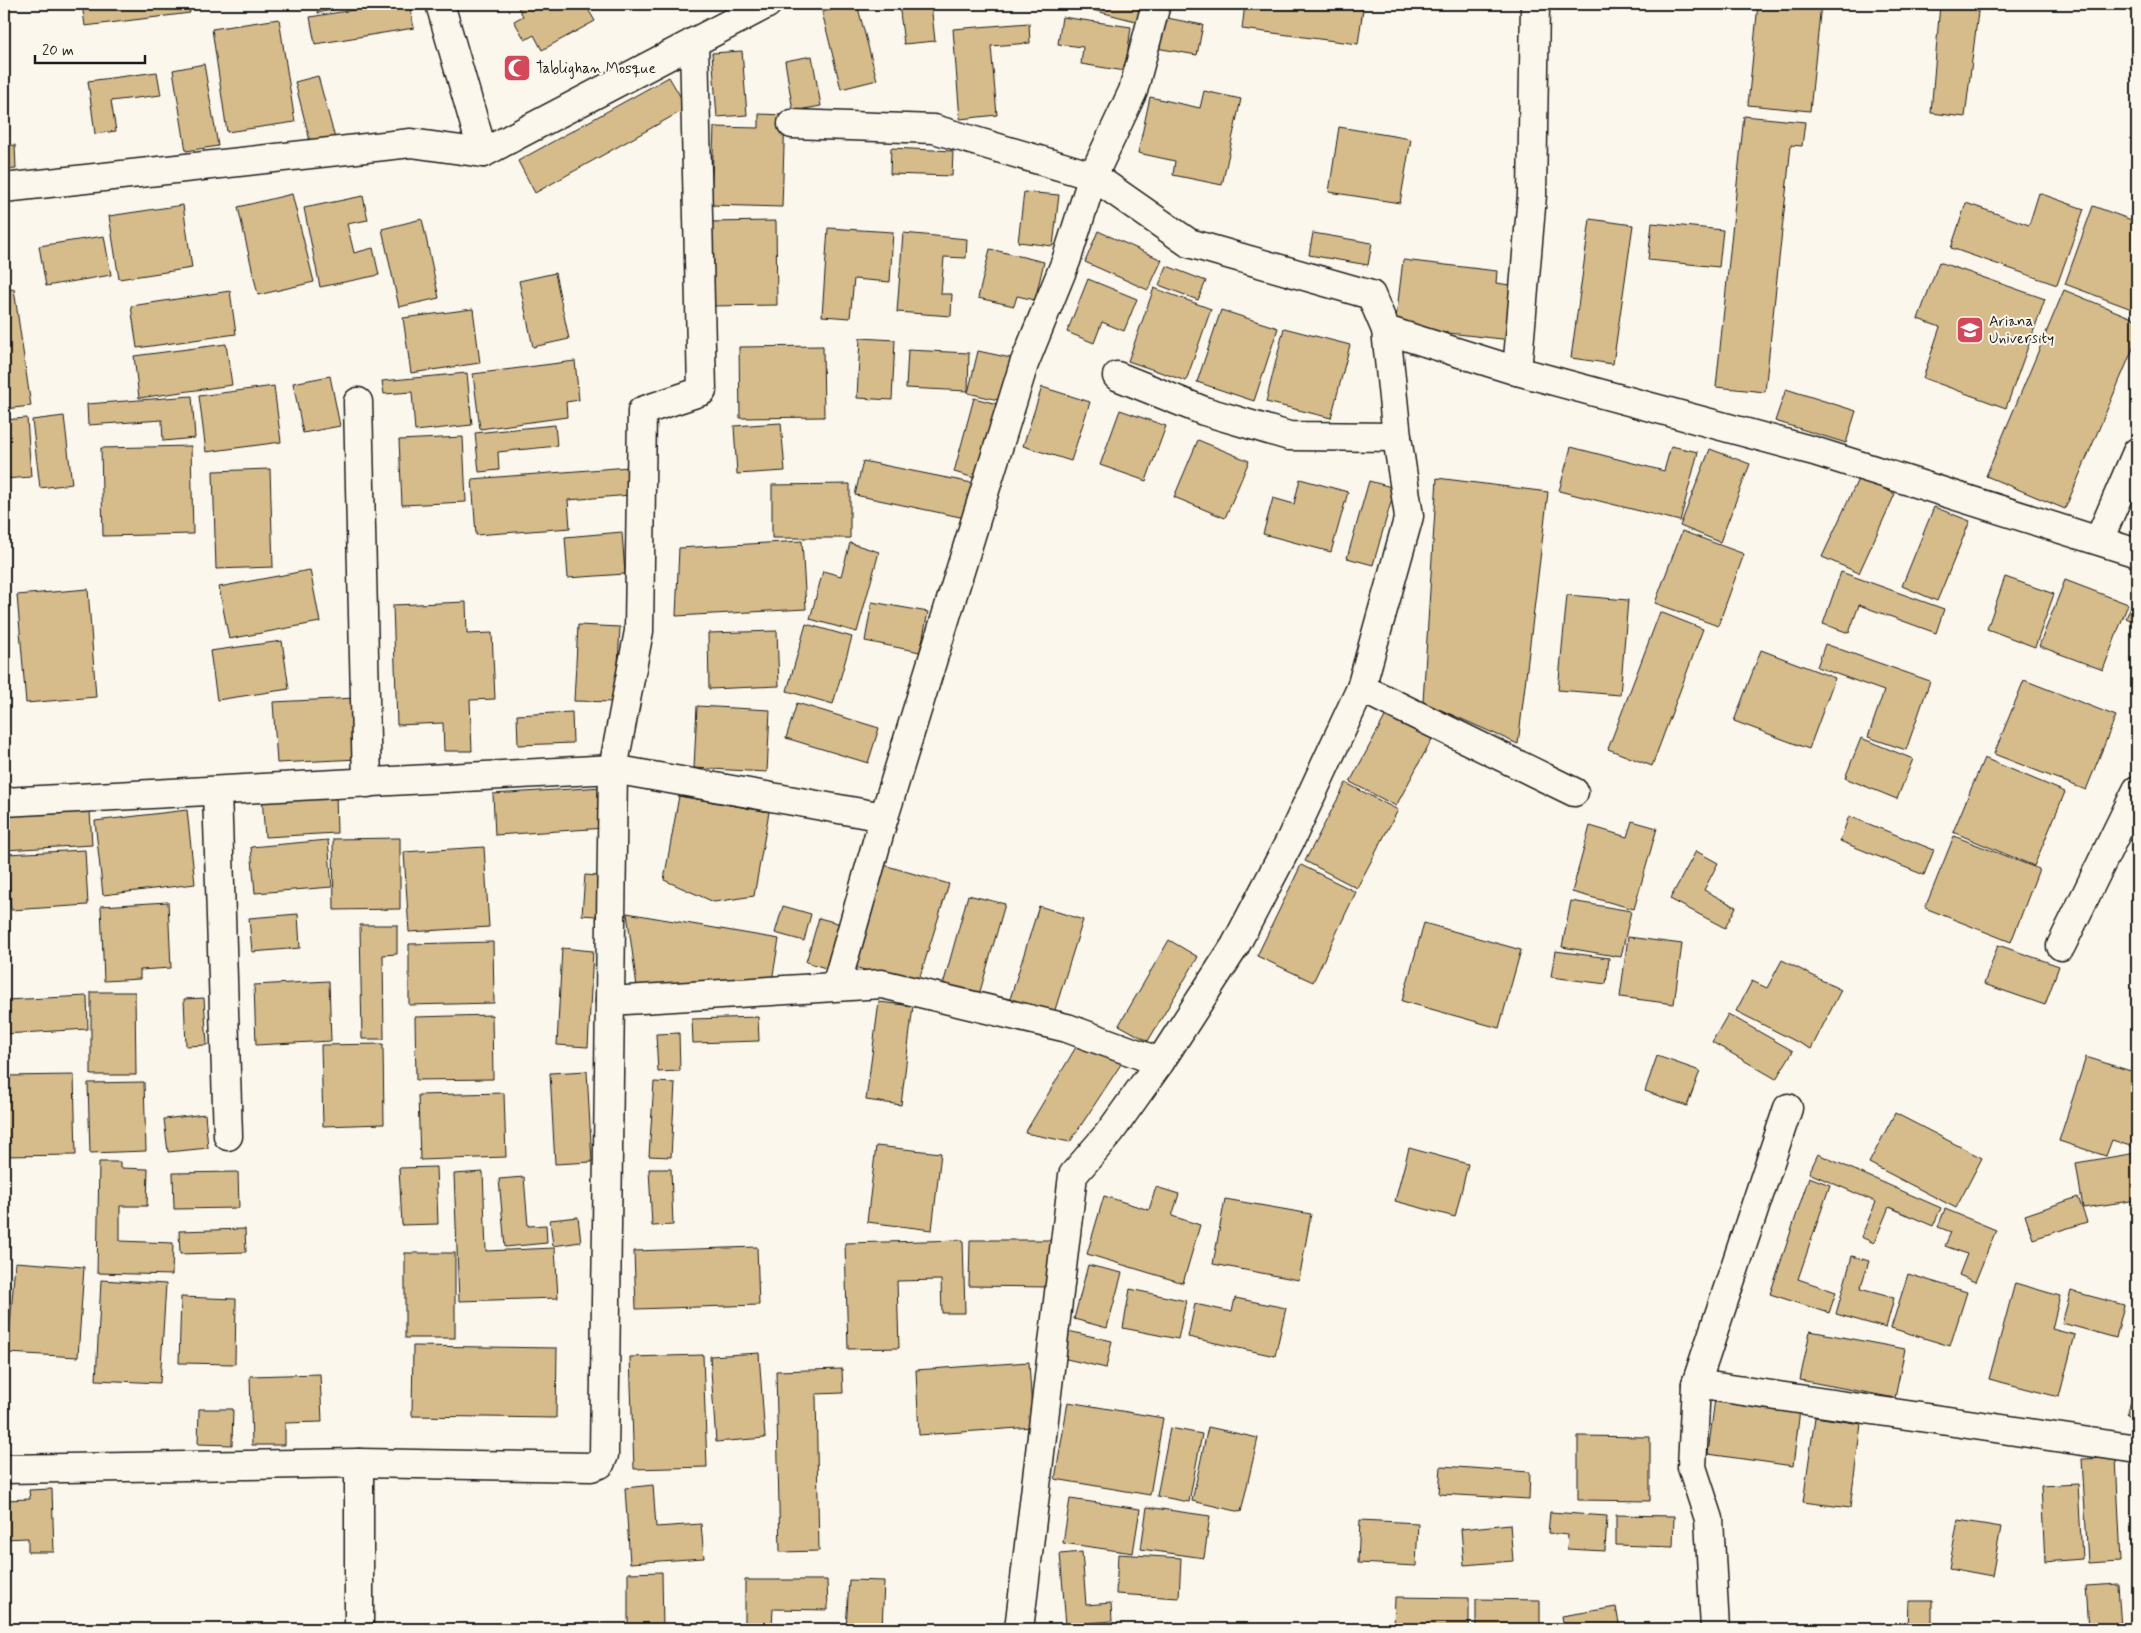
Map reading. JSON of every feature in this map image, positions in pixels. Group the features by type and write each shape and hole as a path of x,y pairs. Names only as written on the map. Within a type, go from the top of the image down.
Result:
{"street":[{"path":"440,4 483,153"},
{"path":"4,188 411,143 483,153 767,4"},
{"path":"836,986 884,818 1024,364 1066,261 1093,176 1133,91 1156,4"},
{"path":"1518,371 1532,196 1535,4"},
{"path":"4,1469 359,1463 592,1467 600,1464 604,1455 612,769 639,630 642,411 702,391 694,42"},
{"path":"792,124 934,129 1093,176 1189,243 1371,295 1386,330 1397,438 1409,516 1361,688 1289,843 1235,946 1160,1062 1110,1132 1073,1175 1019,1629"},
{"path":"1386,330 1518,371 1814,451 2137,553"},
{"path":"1117,376 1204,411 1289,436 1397,438"},
{"path":"358,402 367,783"},
{"path":"2099,540 2137,452"},
{"path":"1361,688 1574,792"},
{"path":"4,802 612,769 884,818"},
{"path":"2061,946 2137,790"},
{"path":"217,791 228,1136"},
{"path":"610,1001 882,984 1067,1028 1160,1062"},
{"path":"1715,1629 1709,1519 1692,1467 1696,1384 1788,1108"},
{"path":"1696,1384 2137,1449"},
{"path":"359,1463 359,1629"}],"building":[{"path":"82,4 188,4 190,13 85,26"},
{"path":"316,4 350,4 350,6 318,13"},
{"path":"390,4 409,4 414,28 315,44 310,17"},
{"path":"516,4 585,4 595,21 542,50 534,35 525,40 514,21 523,16"},
{"path":"857,4 877,80 841,89 822,12"},
{"path":"899,4 931,4 935,41 904,44"},
{"path":"1086,4 1144,4 1139,22 1085,8"},
{"path":"1245,4 1320,4 1363,9 1358,44 1242,29"},
{"path":"1758,4 1821,4 1810,111 1748,105"},
{"path":"1940,4 1979,4 1965,117 1931,113"},
{"path":"1062,17 1131,27 1125,71 1081,64 1083,47 1058,44"},
{"path":"1162,17 1203,25 1197,55 1156,48"},
{"path":"279,19 295,122 227,132 212,29"},
{"path":"1029,23 1030,43 991,46 997,115 960,119 953,29"},
{"path":"742,51 747,115 717,117 712,53"},
{"path":"812,56 821,106 793,111 785,61"},
{"path":"204,64 218,146 186,151 173,70"},
{"path":"157,72 161,95 111,101 116,131 95,134 88,81"},
{"path":"318,76 336,142 312,149 295,82"},
{"path":"669,77 687,108 535,193 518,161"},
{"path":"1204,91 1241,99 1222,185 1173,175 1175,161 1138,153 1150,97 1200,108"},
{"path":"759,114 785,115 782,207 711,205 714,127 759,128"},
{"path":"1744,116 1805,122 1802,146 1791,145 1765,392 1716,387"},
{"path":"1339,127 1411,139 1400,203 1329,192"},
{"path":"15,145 16,169 4,170 4,146"},
{"path":"891,148 953,151 952,176 890,174"},
{"path":"1024,192 1059,195 1053,246 1018,242"},
{"path":"2039,193 2084,209 2057,285 1951,248 1966,203 2029,225"},
{"path":"292,194 314,282 258,295 238,207"},
{"path":"363,196 368,220 347,224 354,253 373,248 379,275 320,287 304,208"},
{"path":"183,205 192,268 119,279 109,216"},
{"path":"2093,206 2137,222 2137,311 2065,284"},
{"path":"422,219 439,298 399,307 382,229"},
{"path":"1590,219 1633,225 1613,364 1571,358"},
{"path":"776,221 777,305 709,306 708,222"},
{"path":"1652,223 1723,230 1719,267 1648,260"},
{"path":"828,228 893,232 890,282 854,279 850,318 822,316"},
{"path":"1098,231 1162,260 1148,290 1085,262"},
{"path":"903,233 967,239 966,258 944,257 941,294 952,294 951,316 897,312"},
{"path":"1313,233 1372,243 1368,265 1309,255"},
{"path":"104,236 111,275 46,286 39,246"},
{"path":"990,249 1044,262 1035,300 1017,296 1014,306 978,298"},
{"path":"1403,260 1497,271 1496,283 1517,286 1511,340 1395,327"},
{"path":"1939,262 2045,299 2006,408 1923,378 1940,327 1918,319"},
{"path":"1167,266 1206,281 1198,300 1159,285"},
{"path":"555,273 569,339 533,347 519,281"},
{"path":"1088,279 1137,299 1124,331 1102,322 1094,343 1067,332"},
{"path":"1154,288 1211,309 1186,381 1128,361"},
{"path":"14,289 31,406 4,409 4,290"},
{"path":"2064,290 2137,320 2137,339 2065,509 1986,476"},
{"path":"230,291 236,334 137,348 131,306"},
{"path":"473,309 480,363 411,373 403,318"},
{"path":"1221,310 1278,328 1254,401 1197,382"},
{"path":"1284,328 1350,345 1331,418 1266,402"},
{"path":"860,338 895,340 892,400 857,398"},
{"path":"226,344 232,385 139,398 134,356"},
{"path":"823,346 824,417 740,418 739,347"},
{"path":"908,350 969,353 968,391 906,388"},
{"path":"978,351 1020,360 1011,403 968,393"},
{"path":"575,361 579,400 566,402 567,417 480,429 473,374"},
{"path":"467,373 472,425 415,431 412,392 384,394 382,381"},
{"path":"330,376 340,426 303,433 293,383"},
{"path":"274,386 281,442 206,452 199,396"},
{"path":"1042,387 1090,402 1071,461 1023,446"},
{"path":"1786,389 1856,411 1846,443 1775,421"},
{"path":"192,396 195,438 163,441 162,420 88,425 87,404"},
{"path":"974,398 1005,406 985,481 954,472"},
{"path":"1120,410 1166,426 1146,481 1100,465"},
{"path":"64,416 72,484 40,488 32,420"},
{"path":"27,418 31,477 4,479 4,420"},
{"path":"781,423 785,471 737,474 734,426"},
{"path":"555,425 557,446 498,452 499,470 479,472 475,433"},
{"path":"463,437 466,502 402,505 399,440"},
{"path":"1198,440 1249,461 1225,518 1174,497"},
{"path":"191,446 193,534 103,536 101,448"},
{"path":"1671,446 1698,452 1680,521 1559,491 1571,447 1664,471"},
{"path":"1710,449 1750,464 1720,542 1680,526"},
{"path":"863,461 972,483 965,518 855,495"},
{"path":"629,467 631,495 568,500 570,528 476,535 472,479"},
{"path":"270,469 273,567 216,569 213,471"},
{"path":"1859,477 1895,494 1859,573 1822,557"},
{"path":"1437,478 1548,492 1518,744 1423,702"},
{"path":"1300,479 1348,492 1331,552 1263,534 1273,498 1294,504"},
{"path":"1369,481 1395,488 1373,565 1347,558"},
{"path":"850,484 850,538 772,538 772,485"},
{"path":"1934,507 1970,521 1937,601 1902,586"},
{"path":"1682,531 1744,554 1718,626 1655,603"},
{"path":"622,532 625,574 568,578 565,537"},
{"path":"802,541 806,609 676,616 679,548"},
{"path":"850,543 879,552 857,632 810,619 823,571 841,576"},
{"path":"310,570 320,622 229,639 219,587"},
{"path":"1841,572 1944,609 1936,633 1859,605 1849,633 1823,624"},
{"path":"2005,577 2054,594 2035,647 1987,629"},
{"path":"2065,580 2128,604 2103,670 2039,646"},
{"path":"88,589 96,697 26,703 17,595"},
{"path":"2137,593 2137,623 2126,618"},
{"path":"1567,595 1628,600 1620,695 1558,690"},
{"path":"466,602 467,634 492,633 495,699 470,700 472,751 444,751 443,723 397,725 393,605"},
{"path":"872,602 928,612 920,652 865,641"},
{"path":"1660,612 1703,629 1652,766 1608,749"},
{"path":"806,624 852,637 833,704 787,691"},
{"path":"578,625 620,627 616,702 574,701"},
{"path":"777,631 779,686 709,689 708,633"},
{"path":"282,641 289,689 217,700 210,651"},
{"path":"1825,644 1930,681 1906,750 1868,737 1884,691 1817,667"},
{"path":"1761,650 1835,678 1809,749 1734,721"},
{"path":"2024,680 2116,716 2086,790 1994,754"},
{"path":"355,698 358,759 277,763 273,702"},
{"path":"797,703 879,728 868,763 786,738"},
{"path":"697,706 770,710 767,772 694,768"},
{"path":"572,712 573,743 518,745 517,715"},
{"path":"1387,713 1433,737 1396,806 1350,782"},
{"path":"1861,738 1913,759 1897,799 1845,778"},
{"path":"1984,758 2065,792 2034,866 1953,832"},
{"path":"1346,783 1398,810 1357,888 1305,861"},
{"path":"603,787 606,828 495,835 493,794"},
{"path":"336,793 337,833 265,837 262,797"},
{"path":"679,796 769,812 754,896 714,902 664,880"},
{"path":"187,810 195,884 103,895 95,821"},
{"path":"90,811 92,845 4,850 4,816"},
{"path":"1849,816 1934,850 1924,875 1840,841"},
{"path":"1632,821 1657,828 1634,909 1572,892 1590,826 1627,837"},
{"path":"1954,836 2039,869 2011,942 1925,908"},
{"path":"400,838 400,909 334,910 333,839"},
{"path":"328,840 332,887 255,893 251,847"},
{"path":"484,847 489,927 409,932 404,852"},
{"path":"85,850 88,905 11,910 7,854"},
{"path":"1696,851 1718,863 1704,890 1736,907 1725,928 1670,899"},
{"path":"877,863 949,884 917,986 845,964"},
{"path":"1301,865 1356,892 1313,982 1257,956"},
{"path":"585,875 611,877 607,917 582,915"},
{"path":"968,895 1005,904 977,1002 941,992"},
{"path":"1571,901 1631,911 1621,957 1562,947"},
{"path":"168,902 171,968 140,970 140,979 104,981 101,906"},
{"path":"783,906 811,914 804,941 775,933"},
{"path":"1039,906 1083,920 1054,1013 1010,999"},
{"path":"627,913 779,939 772,981 637,987"},
{"path":"298,914 300,948 252,952 249,918"},
{"path":"819,918 845,925 832,970 806,962"},
{"path":"1424,923 1521,950 1499,1028 1402,1001"},
{"path":"360,925 397,925 397,954 383,955 384,1039 362,1039"},
{"path":"1628,937 1682,944 1674,1004 1620,997"},
{"path":"1169,940 1198,957 1148,1041 1119,1025"},
{"path":"493,942 494,1003 409,1005 409,944"},
{"path":"1998,945 2059,966 2045,1005 1984,984"},
{"path":"562,948 593,951 588,1047 557,1045"},
{"path":"1555,951 1609,958 1606,984 1551,977"},
{"path":"1782,960 1841,990 1811,1049 1736,1011 1752,981 1767,988"},
{"path":"329,981 331,1041 256,1045 254,985"},
{"path":"91,992 135,992 136,1075 91,1075"},
{"path":"87,996 88,1029 4,1034 5,1000"},
{"path":"204,998 207,1045 186,1046 184,999"},
{"path":"879,1002 913,1006 901,1105 866,1100"},
{"path":"1728,1014 1793,1051 1776,1079 1712,1042"},
{"path":"492,1015 493,1079 416,1080 415,1017"},
{"path":"758,1017 759,1041 693,1043 692,1019"},
{"path":"679,1033 680,1071 658,1072 656,1034"},
{"path":"1079,1042 1127,1055 1070,1142 1025,1133"},
{"path":"383,1044 384,1124 323,1126 321,1045"},
{"path":"1657,1056 1700,1071 1687,1106 1645,1091"},
{"path":"2086,1057 2137,1073 2136,1148 2112,1140 2106,1156 2059,1141"},
{"path":"587,1071 592,1162 555,1164 550,1073"},
{"path":"74,1075 76,1155 4,1156 4,1076"},
{"path":"144,1082 146,1151 90,1153 88,1083"},
{"path":"654,1082 675,1083 671,1157 649,1156"},
{"path":"504,1093 506,1157 420,1160 418,1095"},
{"path":"1895,1113 1982,1158 1956,1208 1869,1163"},
{"path":"205,1114 208,1148 168,1152 164,1119"},
{"path":"876,1146 941,1153 932,1230 867,1222"},
{"path":"1409,1148 1468,1164 1455,1217 1395,1201"},
{"path":"2136,1153 2137,1200 2083,1208 2076,1163"},
{"path":"1818,1154 1941,1208 1933,1226 1889,1207 1874,1243 1861,1237 1876,1202 1809,1173"},
{"path":"99,1162 120,1162 120,1168 148,1169 147,1206 120,1206 120,1241 173,1243 172,1275 97,1273"},
{"path":"436,1167 438,1224 402,1225 399,1168"},
{"path":"649,1169 671,1169 673,1225 652,1226"},
{"path":"238,1172 239,1208 174,1209 173,1173"},
{"path":"483,1172 486,1251 555,1248 558,1298 459,1301 454,1174"},
{"path":"524,1177 528,1226 546,1225 547,1243 505,1247 499,1179"},
{"path":"1809,1177 1830,1185 1798,1279 1836,1292 1829,1313 1770,1294"},
{"path":"1156,1187 1179,1194 1172,1216 1200,1225 1183,1283 1087,1254 1104,1196 1149,1210"},
{"path":"2078,1197 2087,1222 2033,1239 2025,1215"},
{"path":"1225,1199 1311,1214 1299,1280 1213,1264"},
{"path":"1945,1209 1996,1230 1975,1282 1959,1275 1967,1254 1945,1246 1951,1232 1938,1227"},
{"path":"578,1217 581,1242 553,1246 550,1220"},
{"path":"245,1229 246,1252 180,1254 179,1231"},
{"path":"963,1240 965,1313 942,1313 941,1280 897,1281 899,1348 848,1349 845,1243"},
{"path":"970,1240 1052,1240 1051,1287 969,1286"},
{"path":"757,1247 759,1305 636,1309 634,1251"},
{"path":"405,1253 455,1253 455,1338 405,1338"},
{"path":"1852,1256 1869,1261 1860,1289 1894,1298 1886,1328 1836,1314"},
{"path":"15,1262 84,1267 78,1357 8,1353"},
{"path":"1088,1265 1122,1273 1107,1328 1074,1319"},
{"path":"1908,1274 1967,1292 1950,1346 1891,1328"},
{"path":"101,1280 166,1284 160,1383 96,1380"},
{"path":"2015,1283 2060,1296 2052,1329 2075,1335 2059,1397 1989,1379"},
{"path":"1130,1289 1186,1301 1178,1339 1123,1328"},
{"path":"2071,1291 2124,1305 2116,1338 2062,1323"},
{"path":"181,1297 236,1299 235,1364 179,1363"},
{"path":"1235,1298 1286,1308 1275,1356 1188,1337 1195,1304 1232,1312"},
{"path":"1068,1331 1112,1341 1106,1368 1062,1358"},
{"path":"1810,1331 1905,1349 1895,1398 1800,1380"},
{"path":"413,1346 557,1348 556,1418 412,1416"},
{"path":"759,1353 765,1438 716,1442 710,1356"},
{"path":"703,1355 707,1467 634,1469 630,1357"},
{"path":"1029,1362 1033,1427 919,1435 916,1370"},
{"path":"842,1369 843,1393 816,1394 819,1551 780,1552 776,1371"},
{"path":"320,1374 322,1422 285,1423 285,1445 252,1445 250,1376"},
{"path":"2137,1381 2137,1419 2127,1415"},
{"path":"1715,1398 1800,1410 1793,1466 1708,1454"},
{"path":"1068,1402 1163,1418 1150,1495 1055,1479"},
{"path":"199,1409 233,1409 232,1445 198,1444"},
{"path":"1815,1417 1861,1424 1850,1508 1803,1502"},
{"path":"1208,1427 1258,1438 1241,1512 1192,1501"},
{"path":"1170,1428 1202,1434 1189,1502 1157,1496"},
{"path":"1578,1436 1650,1437 1650,1501 1578,1500"},
{"path":"2116,1458 2121,1561 2088,1563 2082,1459"},
{"path":"1441,1466 1530,1472 1529,1499 1439,1494"},
{"path":"2078,1484 2082,1559 2045,1562 2041,1486"},
{"path":"653,1485 656,1527 701,1524 704,1558 630,1563 625,1488"},
{"path":"52,1489 54,1552 28,1552 28,1538 4,1539 4,1500 30,1499 29,1490"},
{"path":"1070,1499 1140,1509 1133,1553 1063,1543"},
{"path":"1147,1507 1210,1516 1204,1558 1141,1549"},
{"path":"1550,1512 1607,1516 1605,1551 1567,1549 1568,1535 1548,1533"},
{"path":"1616,1515 1674,1516 1673,1547 1616,1545"},
{"path":"1360,1520 1418,1523 1416,1566 1358,1563"},
{"path":"1958,1520 2001,1527 1992,1576 1949,1568"},
{"path":"1510,1524 1513,1561 1464,1565 1461,1529"},
{"path":"1082,1552 1086,1605 1111,1603 1112,1621 1066,1625 1060,1554"},
{"path":"1118,1554 1181,1558 1179,1598 1116,1594"},
{"path":"662,1572 663,1629 628,1629 628,1573"},
{"path":"745,1580 827,1580 828,1610 773,1609 772,1626 745,1626"},
{"path":"849,1580 884,1581 882,1629 846,1629"},
{"path":"2118,1584 2121,1629 2089,1629 2086,1586"},
{"path":"1395,1597 1469,1598 1469,1629 1394,1629"},
{"path":"1476,1599 1540,1600 1540,1629 1476,1629"},
{"path":"1909,1601 1932,1601 1932,1629 1908,1629"},
{"path":"1616,1607 1620,1629 1564,1629 1562,1616"},
{"path":"1970,1625 2010,1629 1969,1629"}],"place":[{"name":"Tablighan Mosque","path":"517,68"},
{"name":"Ariana University","path":"1970,330"}]}
